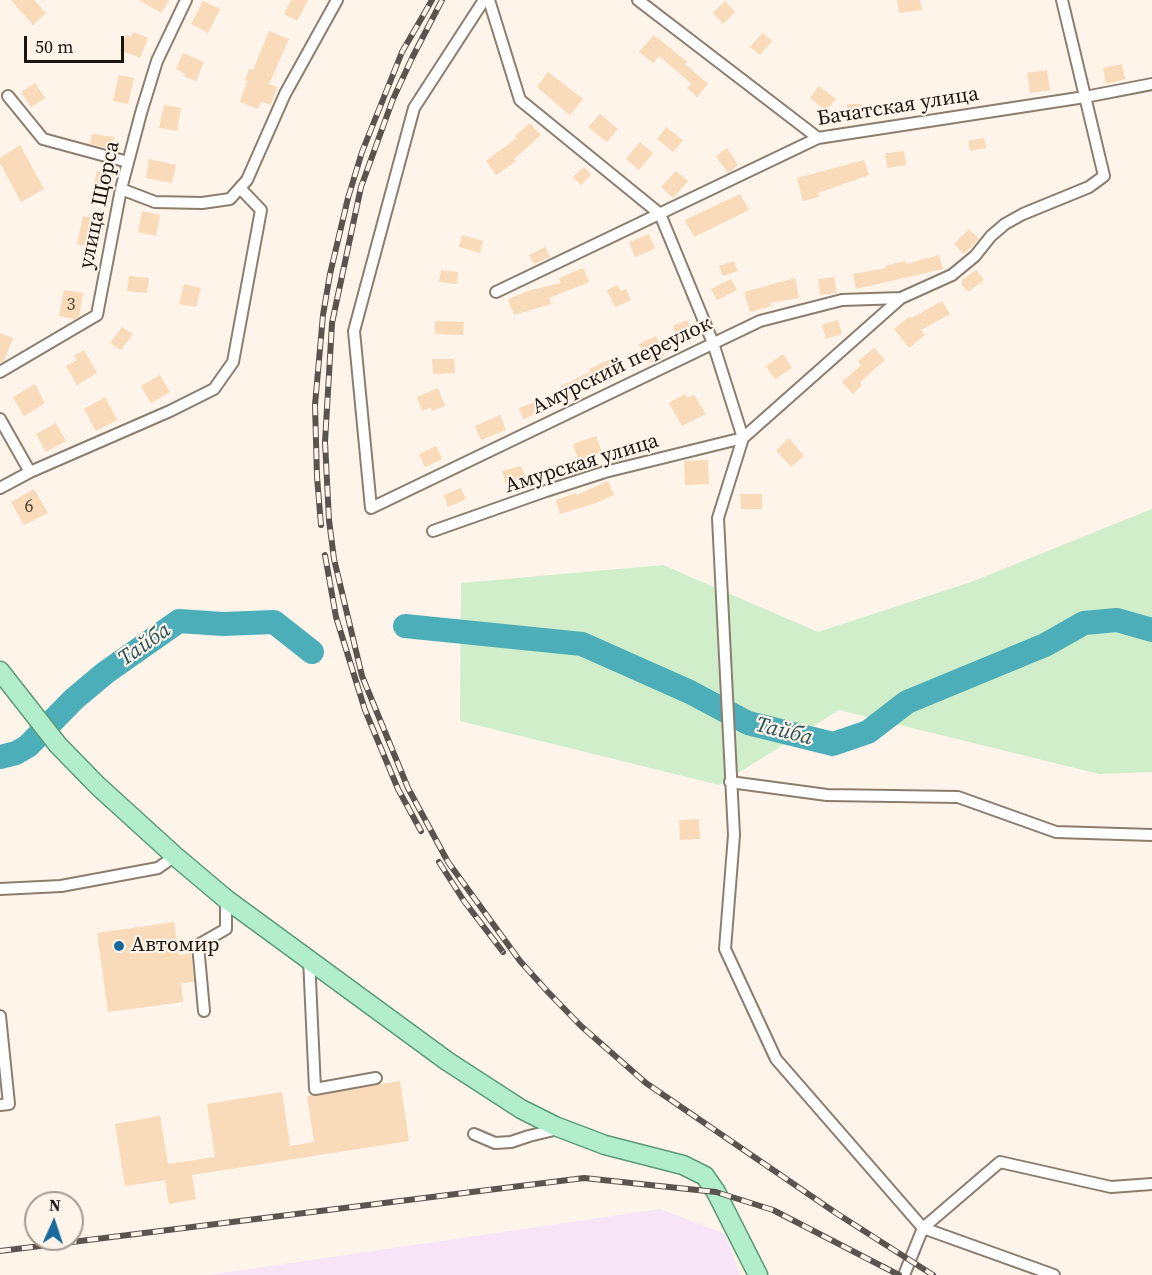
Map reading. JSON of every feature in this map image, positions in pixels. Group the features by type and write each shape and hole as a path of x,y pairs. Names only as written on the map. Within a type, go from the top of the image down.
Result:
{"main road":[{"path":"0,671 58,745 98,786 175,856 226,899 309,957 447,1061 521,1109 561,1129 605,1145 683,1165 705,1176 716,1192 758,1275"}],"street":[{"name":"улица Щорса","path":"0,372 97,315 128,162 158,61 186,0"},
{"path":"121,189 155,202 202,203 230,199 247,180 285,94 337,0"},
{"path":"486,0 520,100 660,214 713,343 744,438"},
{"name":"Амурский переулок","path":"486,0 414,108 354,331 371,508 760,321 842,300 901,298"},
{"path":"638,0 818,138"},
{"path":"1054,1275 922,1228 776,1059 725,949 734,835 718,518 744,438 901,298 952,275 975,256 991,236 1023,214 1089,188 1104,176 1062,0"},
{"name":"Бачатская улица","path":"496,292 818,138 1085,97 1152,84"},
{"path":"8,96 44,139 128,162"},
{"path":"0,488 30,472 170,411 214,389 233,362 261,210 240,188"},
{"path":"0,419 30,472"},
{"name":"Амурская улица","path":"433,531 605,472 744,438"},
{"path":"730,782 827,795 958,797 1056,832 1152,835"},
{"path":"0,890 61,886 158,868 175,856"},
{"path":"204,1011 198,945 226,929 226,899"},
{"path":"309,957 315,1089 376,1078"},
{"path":"0,1016 9,1104 0,1105"},
{"path":"474,1134 495,1143 503,1143 561,1129"},
{"path":"904,1275 922,1228 1000,1162 1111,1186 1152,1184"}],"shaded area":[{"path":"660,1209 725,1234 740,1275 209,1275"}],"green space":[{"path":"1152,509 1152,772 1099,774 839,710 719,785 460,721 461,583 663,565 818,632 971,582"}],"building":[{"path":"11,0 34,0 46,13 33,25"},
{"path":"139,0 169,0 161,13"},
{"path":"291,0 308,0 297,21 284,14"},
{"path":"897,0 920,0 922,10 899,13"},
{"path":"203,1 220,9 208,33 191,24"},
{"path":"725,1 735,12 723,24 713,13"},
{"path":"269,31 289,39 269,84 277,87 271,105 261,102 258,109 240,102 249,69 253,70"},
{"path":"133,32 148,38 140,58 120,50 126,35 131,37"},
{"path":"762,33 772,41 760,55 750,47"},
{"path":"654,35 687,62 685,64 708,84 697,97 687,88 692,84 659,56 653,63 639,52"},
{"path":"183,53 204,62 196,81 184,76 185,74 176,69"},
{"path":"1122,64 1125,79 1106,84 1103,68"},
{"path":"1047,70 1050,90 1030,93 1027,73"},
{"path":"548,72 583,99 570,115 537,87"},
{"path":"119,75 134,78 128,104 113,101"},
{"path":"35,83 45,98 31,107 21,92"},
{"path":"819,86 836,99 826,111 810,98"},
{"path":"847,104 861,104 862,119 848,120"},
{"path":"164,105 181,108 177,131 159,128"},
{"path":"600,114 618,129 607,142 588,127"},
{"path":"530,123 541,135 514,159 516,161 496,175 486,161 517,138 515,136"},
{"path":"666,127 683,140 673,152 657,139"},
{"path":"92,134 114,137 112,149 90,144"},
{"path":"984,138 986,148 970,151 968,141"},
{"path":"640,142 653,153 639,170 626,159"},
{"path":"20,145 44,189 21,202 0,163 0,158"},
{"path":"727,148 738,165 728,173 716,156"},
{"path":"904,151 906,165 887,168 885,153"},
{"path":"149,159 176,165 172,183 146,178"},
{"path":"864,160 869,175 818,193 819,197 803,201 797,178"},
{"path":"584,167 591,175 581,185 573,177"},
{"path":"97,171 114,175 110,193 93,188"},
{"path":"676,171 688,181 673,198 661,187"},
{"path":"740,194 749,210 694,237 685,220"},
{"path":"142,211 160,215 156,236 138,232"},
{"path":"83,216 102,220 96,248 77,244"},
{"path":"969,229 979,239 964,254 954,244"},
{"path":"649,234 655,249 635,257 629,242"},
{"path":"462,235 483,241 480,253 459,247"},
{"path":"545,247 550,257 534,264 529,255"},
{"path":"939,255 943,269 856,289 853,274"},
{"path":"734,261 738,271 723,276 719,266"},
{"path":"583,268 589,282 549,298 551,304 514,315 508,299 531,290 561,283 559,278"},
{"path":"441,270 458,272 457,284 439,282"},
{"path":"976,270 984,280 968,292 962,285 962,280"},
{"path":"129,276 149,278 147,293 127,291"},
{"path":"834,277 837,293 820,295 818,279"},
{"path":"795,278 799,298 770,303 771,306 750,312 744,292"},
{"path":"731,279 737,290 717,300 711,289"},
{"path":"184,284 201,288 196,307 179,304"},
{"path":"617,285 621,291 626,289 631,300 615,307 607,290"},
{"path":"64,290 83,293 79,317 75,319 59,316"},
{"path":"942,301 950,314 921,330 925,335 909,348 894,329 910,316 912,318"},
{"path":"687,320 694,337 680,343 673,326"},
{"path":"838,320 842,334 826,339 822,325"},
{"path":"435,321 464,322 463,335 435,334"},
{"path":"122,327 133,334 121,350 110,343"},
{"path":"0,333 13,338 4,361 0,363"},
{"path":"656,336 665,355 648,363 639,344"},
{"path":"874,348 885,360 860,382 862,385 853,394 842,382 861,365 858,361"},
{"path":"84,350 97,373 77,385 66,366 77,360 74,356"},
{"path":"783,354 792,368 775,379 766,366"},
{"path":"613,358 621,374 567,399 561,386 591,372 589,369"},
{"path":"432,359 454,359 455,373 433,374"},
{"path":"160,375 170,392 151,403 141,386"},
{"path":"35,384 45,403 24,416 13,397"},
{"path":"438,388 445,406 432,411 431,407 422,411 417,397"},
{"path":"685,394 687,398 694,395 706,414 682,426 669,403"},
{"path":"105,397 117,420 96,431 84,409"},
{"path":"535,402 540,413 523,419 519,408"},
{"path":"500,415 506,430 481,440 475,426"},
{"path":"56,423 66,441 46,452 36,434"},
{"path":"596,436 602,452 578,460 573,444"},
{"path":"789,438 804,456 791,467 776,450"},
{"path":"436,446 442,459 425,467 419,454"},
{"path":"708,460 709,484 685,485 684,461"},
{"path":"521,466 526,479 506,484 502,471"},
{"path":"608,481 614,495 560,514 556,500 576,493 577,495"},
{"path":"461,488 466,499 448,507 444,495"},
{"path":"34,489 48,513 24,525 11,502"},
{"path":"740,494 762,494 762,509 741,509"},
{"path":"699,819 700,839 680,840 679,820"},
{"path":"174,922 179,955 191,953 194,982 181,983 183,1002 108,1012 97,933"},
{"path":"400,1081 409,1141 192,1175 196,1199 169,1204 165,1180 125,1186 115,1124 160,1116 168,1164 215,1157 207,1104 282,1092 290,1146 314,1142 307,1096"}],"waterway":[{"name":"Тайба","path":"405,626 582,644 690,692 748,723 833,744 868,732 907,702 1045,645 1084,623 1117,620 1152,630"},
{"name":"Тайба","path":"0,757 16,753 28,746 74,699 105,673 179,621 223,624 274,622 312,652"}],"railway":[{"path":"321,525 315,405 323,315 330,274 348,198 362,152 402,52 432,0"},
{"path":"442,0 393,99 361,187 332,323 325,442 329,520 334,559 362,676 408,788 448,862 520,961 547,991 581,1026 646,1083 836,1213 933,1275"},
{"path":"325,555 336,617 365,710 398,789 421,831"},
{"path":"439,862 464,901 503,952"},
{"path":"0,1251 584,1178 716,1192 773,1210 899,1275"}],"place":[{"name":"Автомир","path":"119,946"}]}
